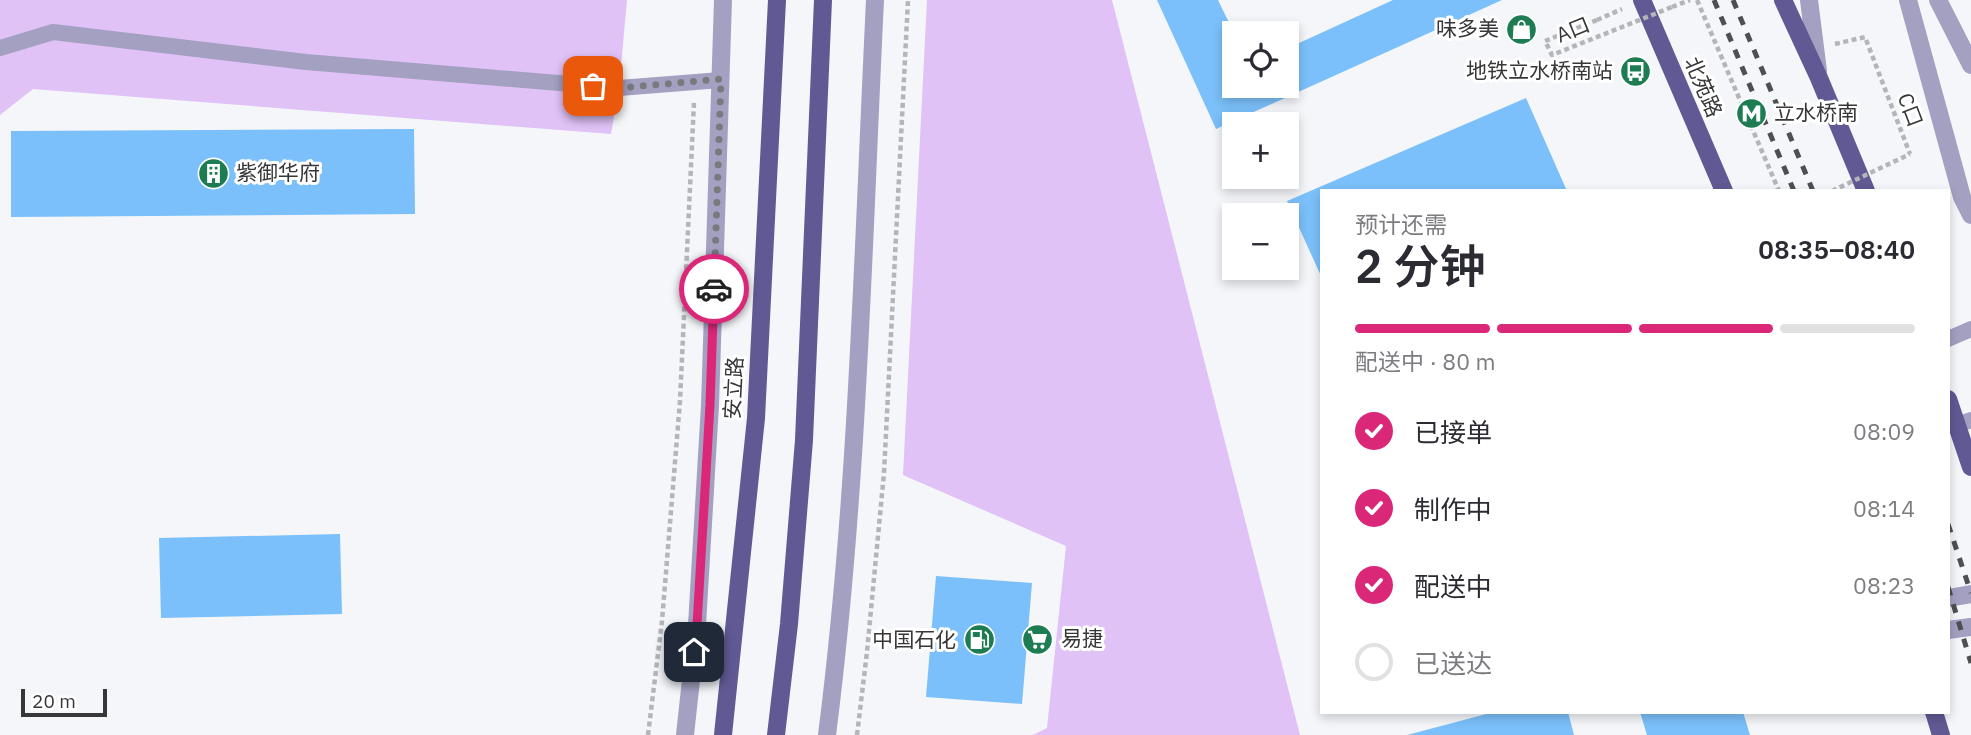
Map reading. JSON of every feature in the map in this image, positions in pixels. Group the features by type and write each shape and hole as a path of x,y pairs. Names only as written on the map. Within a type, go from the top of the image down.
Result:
{"main road":[{"name":"安立路","path":"723,735 756,418 777,0"},
{"path":"776,735 789,624 804,440 822,0"},
{"name":"北苑路","path":"1642,0 1723,189"},
{"path":"1783,0 1865,189"},
{"path":"1950,402 1964,422 1956,452 1971,467"},
{"path":"1935,714 1941,735"}],"street":[{"name":"安立路","path":"685,735 697,625 710,405 723,0"},
{"path":"827,735 838,651 856,404 874,0"},
{"path":"1809,0 1819,78"},
{"path":"1908,0 1962,197 1971,215"},
{"path":"1938,0 1971,65"},
{"path":"1950,598 1971,594"},
{"path":"1950,630 1971,626"}],"lane":[{"path":"0,48 53,32 306,62 619,88 721,79"},
{"path":"1950,338 1971,329"}],"path":[{"path":"857,735 884,473 908,0"},
{"name":"A口","path":"1597,20 1545,41 1552,55 1690,0"},
{"path":"1697,0 1778,189"},
{"name":"C口","path":"1836,189 1909,154 1865,37"},
{"path":"648,735 662,621 680,401 695,80"}],"shaded area":[{"path":"0,0 627,0 619,88 611,134 33,89 0,115"},
{"path":"927,0 1112,0 1300,735 1033,735 1047,728 1066,546 903,475"}],"building":[{"path":"1157,0 1218,0 1228,21 1222,21 1222,98 1285,98 1254,112 1222,112 1222,126 1216,129"},
{"path":"1393,0 1502,0 1299,92 1299,43"},
{"path":"1526,98 1566,189 1320,189 1320,274 1299,227 1299,203 1287,201"},
{"name":"紫御华府","path":"414,129 415,214 11,217 11,131"},
{"path":"340,534 342,614 161,618 159,538"},
{"name":"中国石化","path":"936,576 1032,583 1022,704 926,697"},
{"path":"1486,714 1569,714 1574,735 1407,735"},
{"path":"1641,714 1744,714 1750,735 1647,735"}],"railway":[{"path":"1714,0 1793,189"},
{"path":"1733,0 1812,189"},
{"path":"1950,530 1971,593"},
{"path":"1950,594 1971,663"}],"way so far":[{"path":"593,86 619,88 721,79 714,289"}],"place":[{"name":"味多美","path":"1522,29"},
{"name":"地铁立水桥南站","path":"1636,71"},
{"name":"立水桥南","path":"1751,113"},
{"name":"紫御华府","path":"213,173"},
{"name":"易捷","path":"1038,639"},
{"name":"中国石化","path":"979,640"}],"route":[{"path":"694,652 710,405 714,289"}]}
